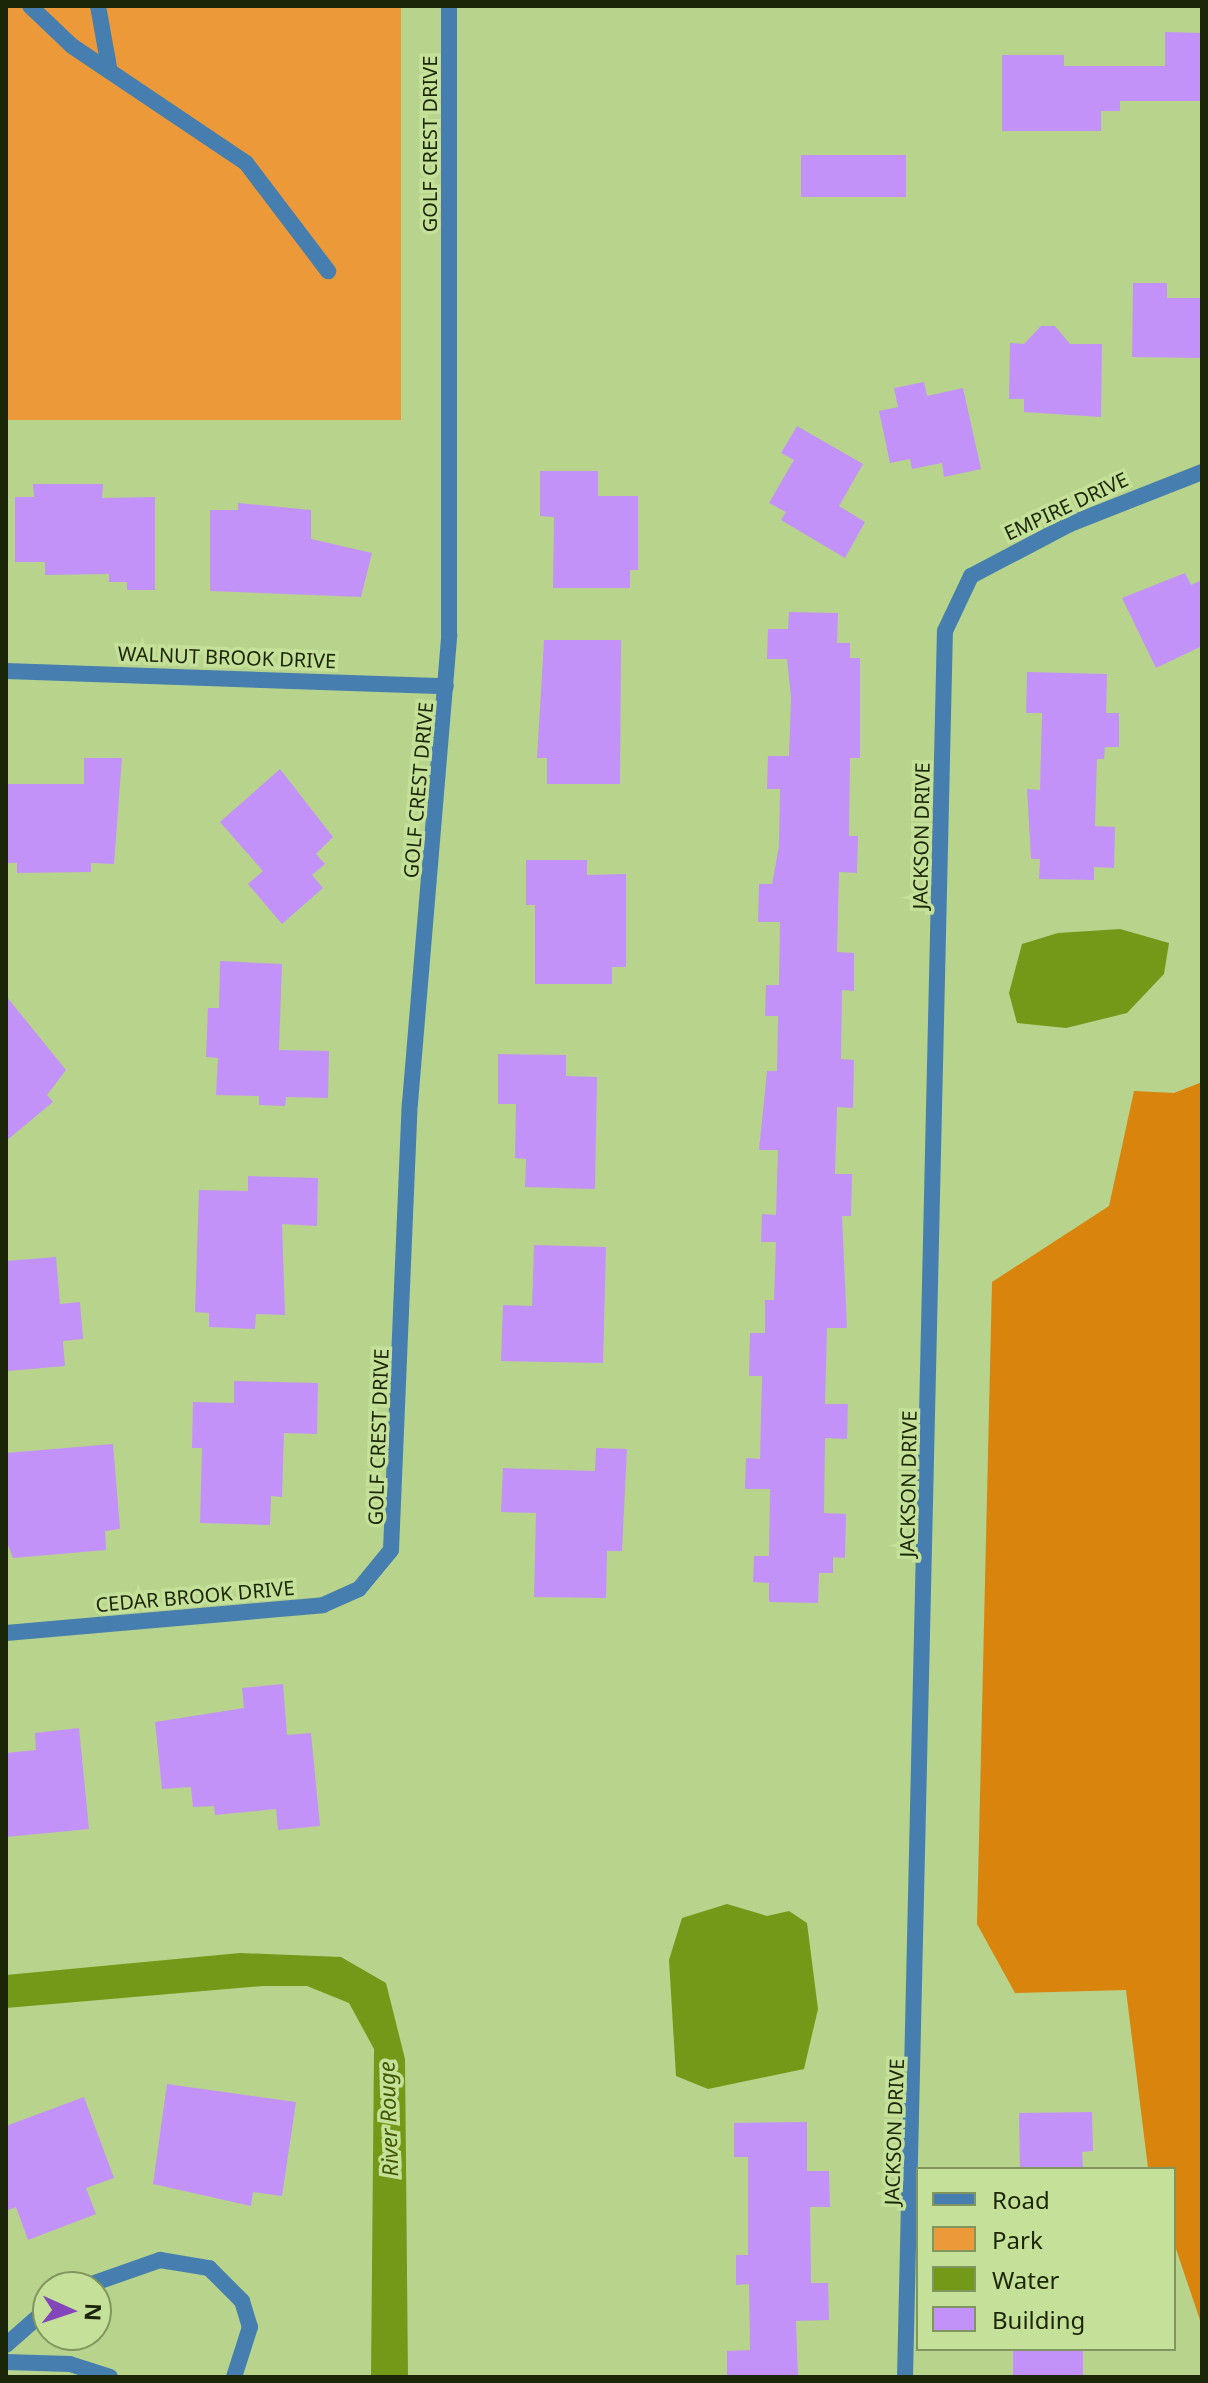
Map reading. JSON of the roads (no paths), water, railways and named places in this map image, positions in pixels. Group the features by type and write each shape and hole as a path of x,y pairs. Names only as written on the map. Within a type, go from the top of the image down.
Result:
{"street":[{"path":"30,6 72,46 109,67 246,163 328,271"},
{"path":"98,6 109,67"},
{"name":"GOLF CREST DRIVE","path":"377,1572 396,1529 407,1150 446,686 449,6"},
{"name":"EMPIRE DRIVE","path":"957,594 1007,555 1202,472"},
{"name":"JACKSON DRIVE","path":"905,2377 945,631 957,594"},
{"name":"WALNUT BROOK DRIVE","path":"6,671 446,686"},
{"name":"CEDAR BROOK DRIVE","path":"6,1633 323,1605 346,1598 377,1572"},
{"path":"112,2277 160,2260 209,2268 242,2301 250,2327 234,2377"},
{"path":"6,2345 32,2322"},
{"path":"6,2362 70,2364 110,2377"}],"water":[{"path":"1120,929 1169,943 1164,974 1127,1013 1066,1028 1017,1023 1009,993 1022,944 1058,933"},
{"path":"727,1904 767,1916 789,1911 807,1923 818,2009 804,2069 708,2089 676,2076 669,1960 682,1918"},
{"name":"River Rouge","path":"240,1953 341,1957 386,1983 405,2059 408,2377 371,2377 374,2049 349,2003 307,1986 263,1986 6,2008 6,1975"}]}
